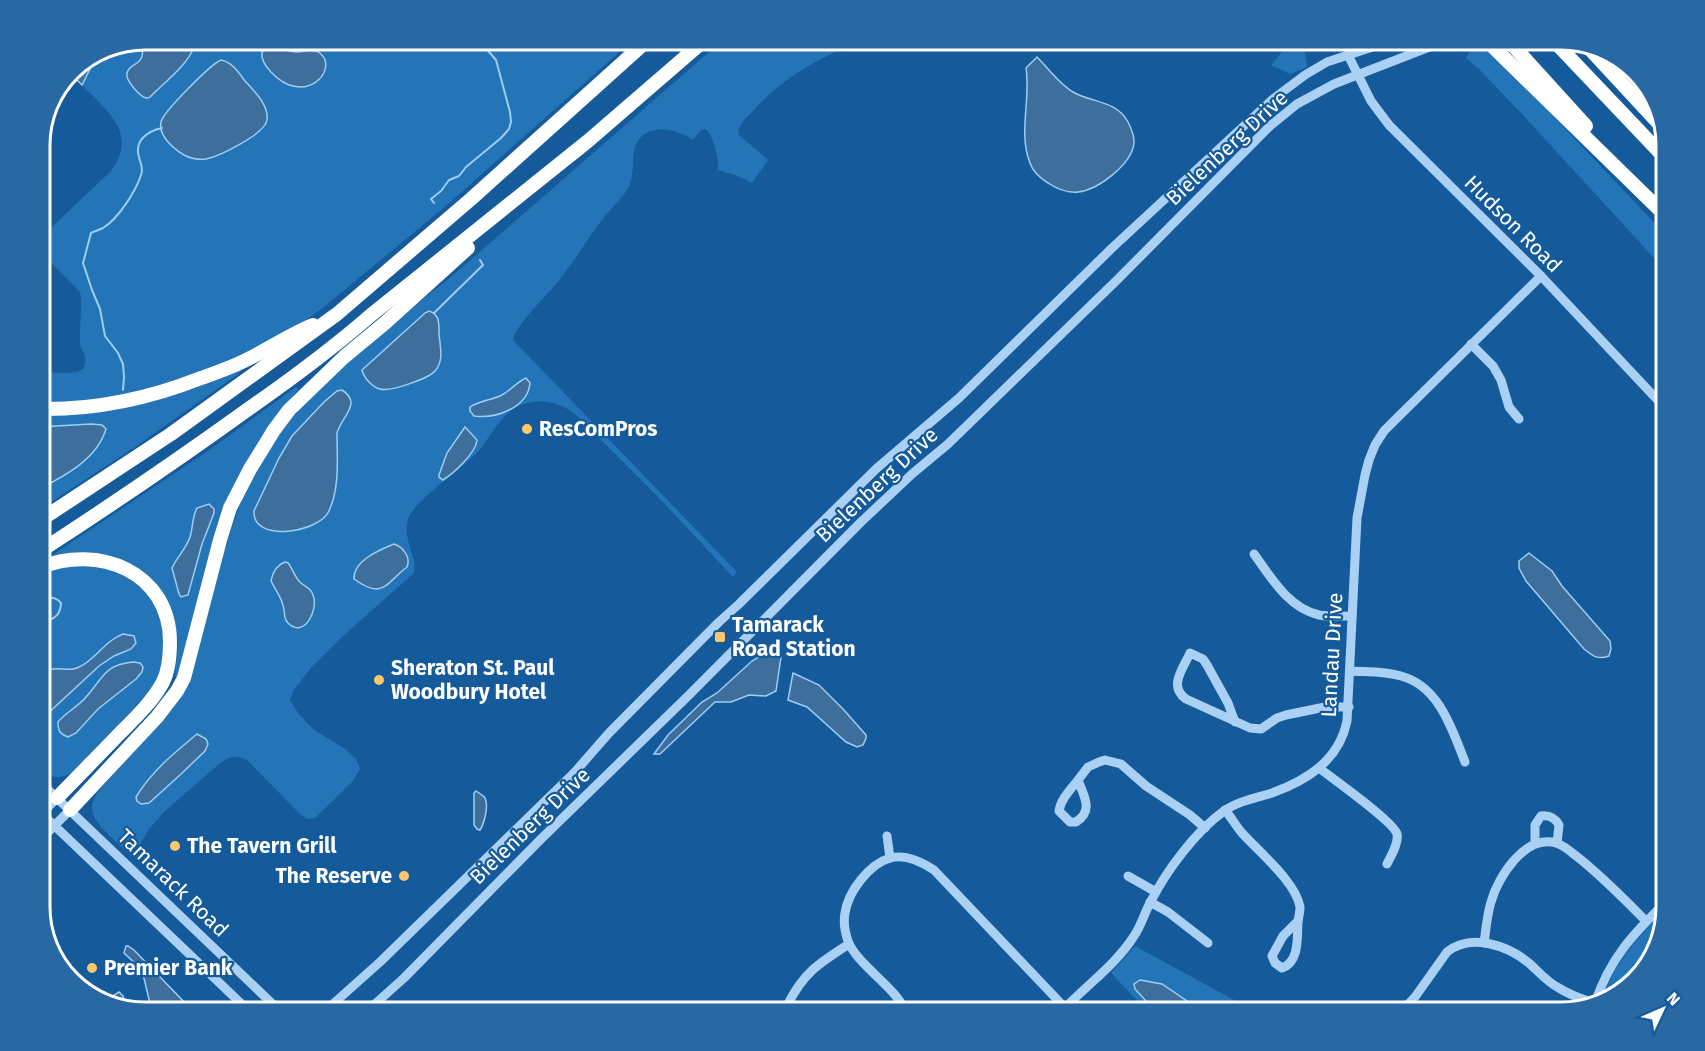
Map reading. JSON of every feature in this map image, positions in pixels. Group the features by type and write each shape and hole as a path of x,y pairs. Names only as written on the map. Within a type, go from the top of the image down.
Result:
{"highway":[{"path":"50,514 171,435 337,314 471,199 637,50"},
{"path":"50,545 170,465 306,368 588,141 694,50"},
{"path":"1496,50 1655,204"},
{"path":"1502,50 1542,95"},
{"path":"1517,50 1655,203"},
{"path":"1562,50 1655,147"},
{"path":"1597,57 1650,114"},
{"path":"70,810 157,717 177,691 184,678 230,507 250,469 279,423 289,410 344,357 458,258 523,193"},
{"path":"50,409 108,405 158,394 242,362 297,332 337,314"},
{"path":"50,564 79,559 105,561 126,568 143,581 162,605 167,616 170,638 166,674 157,693 57,798"}],"street":[{"name":"Bielenberg Drive","path":"335,1002 380,962 567,780 609,733 695,645 876,468 959,398 1112,248 1266,105 1305,75 1327,63 1363,50"},
{"name":"Bielenberg Drive","path":"377,1002 404,978 861,522 974,419 1270,126 1313,94 1357,74 1421,50"},
{"name":"Hudson Road","path":"1348,55 1379,114 1395,132 1541,276 1655,398"},
{"name":"Landau Drive","path":"1074,1002 1123,952 1139,928 1156,892 1180,856 1205,828 1225,810 1241,802 1284,788 1308,776 1327,760 1340,743 1345,734 1349,707 1357,518 1365,475 1375,445 1384,431 1541,276"},
{"path":"1471,344 1493,366 1501,380 1509,406 1519,419"},
{"path":"1254,554 1288,598 1302,609 1320,615 1352,616"},
{"path":"1235,722 1228,703 1207,665 1203,659 1190,653 1177,679 1176,685 1181,695 1186,699 1235,722 1250,728 1261,729 1286,715 1325,707 1349,707"},
{"path":"1350,671 1402,676 1426,690 1438,704 1465,762"},
{"path":"1077,780 1088,767 1099,762 1105,760 1121,764 1146,786 1190,815 1205,828"},
{"path":"1319,768 1381,816 1395,830 1396,843 1387,864"},
{"name":"Tamarack Road","path":"50,791 271,1002"},
{"path":"50,804 57,798"},
{"path":"50,829 70,810"},
{"path":"1225,810 1242,833 1281,874 1298,899 1300,910 1293,961 1282,968 1275,963 1272,956 1283,936 1298,921"},
{"path":"1535,843 1535,825 1538,819 1546,816 1551,817 1559,825 1557,843"},
{"name":"Tamarack Road","path":"50,822 240,1002"},
{"path":"887,836 891,858"},
{"path":"1484,943 1488,913 1498,884 1516,858 1528,846 1535,843 1557,843 1567,849 1601,876 1646,921"},
{"path":"900,1002 856,954 849,944 844,924 845,911 850,898 867,874 891,858 913,859 933,870 1057,1002"},
{"path":"1128,876 1156,892"},
{"path":"1150,902 1168,912 1208,943"},
{"path":"1598,994 1614,960 1629,939 1656,912"},
{"path":"1411,1002 1447,952 1462,944 1484,943 1509,951 1529,963 1558,988 1583,998"},
{"path":"789,1002 808,973 819,963 849,944"}],"shaded area":[{"path":"143,50 192,50 182,66 148,98 138,92 127,76 131,66 142,56"},
{"path":"265,50 262,52 263,59 269,71 280,80 300,87 323,74 325,65 321,54 310,50 622,50 447,205 324,307 289,332 268,344 173,384 106,401 50,404 50,372 76,372 83,369 85,357 80,346 80,292 50,261 50,229 111,171 119,157 122,145 121,134 116,124 110,114 82,85 92,66 105,59 126,52","holes":["219,60 267,118 265,126 254,135 217,155 203,159 187,156 178,151 162,131 165,115"]},
{"path":"265,50 300,52 312,50 320,53 325,60 325,68 322,76 315,82 295,87 283,82 269,70 263,61 262,52"},
{"path":"286,50 310,50 292,52"},
{"path":"711,50 841,50 819,60 776,88 742,123 738,130 739,135 768,160 752,183 718,170 715,148 706,129 701,130 693,140 681,133 667,130 653,131 641,137 635,149 631,178 625,193 598,225 561,278 526,317 513,340 737,572 733,577 659,498 574,413 549,402 528,403 514,408 498,424 478,452 425,497 411,512 407,534 414,561 414,573 343,636 310,669 293,691 290,700 298,713 314,730 344,748 356,759 360,769 353,781 315,818 307,819 248,761 240,757 226,759 165,811 149,829 140,844 136,859 100,825 93,814 92,803 98,792 169,711 238,510 265,455 281,431 323,385 400,317 451,277"},
{"path":"1306,50 1307,67 1290,74 1271,65 1282,52"},
{"path":"1471,50 1490,50 1655,224 1655,259 1521,113 1466,58"},
{"path":"1037,57 1068,89 1117,110 1128,122 1132,132 1134,143 1132,151 1121,167 1104,181 1086,190 1070,192 1055,187 1037,174 1030,163 1025,140 1026,68"},
{"path":"221,60 235,68 256,94 266,109 267,120 259,132 251,138 221,154 206,159 189,157 172,146 164,137 161,122 188,89"},
{"path":"92,66 91,67 82,85 76,79"},
{"path":"429,311 437,317 439,323 441,357 436,370 419,380 393,388 380,389 371,384 362,370"},
{"path":"239,369 241,372 138,445 50,503 50,412"},
{"path":"526,378 530,383 528,392 517,405 509,410 491,416 474,416 470,411 470,407 502,395"},
{"path":"296,387 298,390 281,411 245,471 179,678 175,677 178,641 174,617 166,600 137,570 52,559 51,556 205,453"},
{"path":"342,390 351,400 351,405 337,433 335,492 329,511 323,519 300,529 274,531 263,528 256,521 254,511 279,458 292,436 324,402 337,391"},
{"path":"91,424 102,425 106,429 102,440 88,458 50,483 50,426"},
{"path":"465,427 477,440 476,445 464,462 443,480 439,475 447,453"},
{"path":"209,504 214,509 214,513 202,544 188,595 181,597 172,568 191,534 197,508"},
{"path":"394,544 405,553 408,563 407,567 388,584 378,589 371,588 354,579 362,562 374,553"},
{"path":"1529,553 1552,571 1562,586 1610,641 1609,656 1595,657 1584,649 1526,581 1519,568 1519,561"},
{"path":"285,562 290,565 298,580 313,595 312,615 305,625 300,627 294,627 286,620 282,602 271,581 275,570"},
{"path":"70,566 108,569 125,576 138,585 149,596 161,616 166,659 153,688 143,699 71,773 55,777 50,776 50,571"},
{"path":"123,634 134,636 136,643 131,649 99,666 50,711 50,669 77,668 89,661 116,637"},
{"path":"774,648 781,657 776,691 766,696 749,695 731,702 715,702 660,754 654,754 668,735 702,702 717,693 752,661"},
{"path":"133,662 140,663 143,667 136,679 98,709 76,733 68,737 61,733 58,722 83,701 105,673 116,666"},
{"path":"793,673 819,685 843,709 866,735 863,745 857,747 846,742 807,707 788,700"},
{"path":"197,734 206,739 208,744 205,751 149,803 141,804 137,801 136,797 156,771"},
{"path":"476,791 486,801 485,815 480,830 474,825 474,793"},
{"path":"1654,922 1648,943 1636,964 1628,974 1606,990 1621,960"},
{"path":"126,946 134,950 184,1002 150,1002 142,970 124,953"},
{"path":"1135,946 1238,1002 1139,1002 1111,973"},
{"path":"1140,980 1162,984 1188,1002 1147,1002 1135,989 1134,984"},
{"path":"119,992 124,999 120,998 113,996"}],"waterway":[{"path":"434,203 431,199 449,180 459,176 509,129 510,112 496,60 487,50"},
{"path":"123,390 123,364 105,336 100,309 83,263 91,233 103,228 115,218 139,182 142,170 138,151 140,141 152,131 162,128"},
{"path":"434,313 483,265 480,260"},
{"path":"50,598 61,603 59,613 50,620"}],"place":[{"name":"ResComPros","path":"527,429"},
{"name":"Tamarack Road Station","path":"720,637"},
{"name":"Sheraton St. Paul Woodbury Hotel","path":"379,680"},
{"name":"The Tavern Grill","path":"175,846"},
{"name":"The Reserve","path":"404,876"},
{"name":"Premier Bank","path":"92,968"}]}
